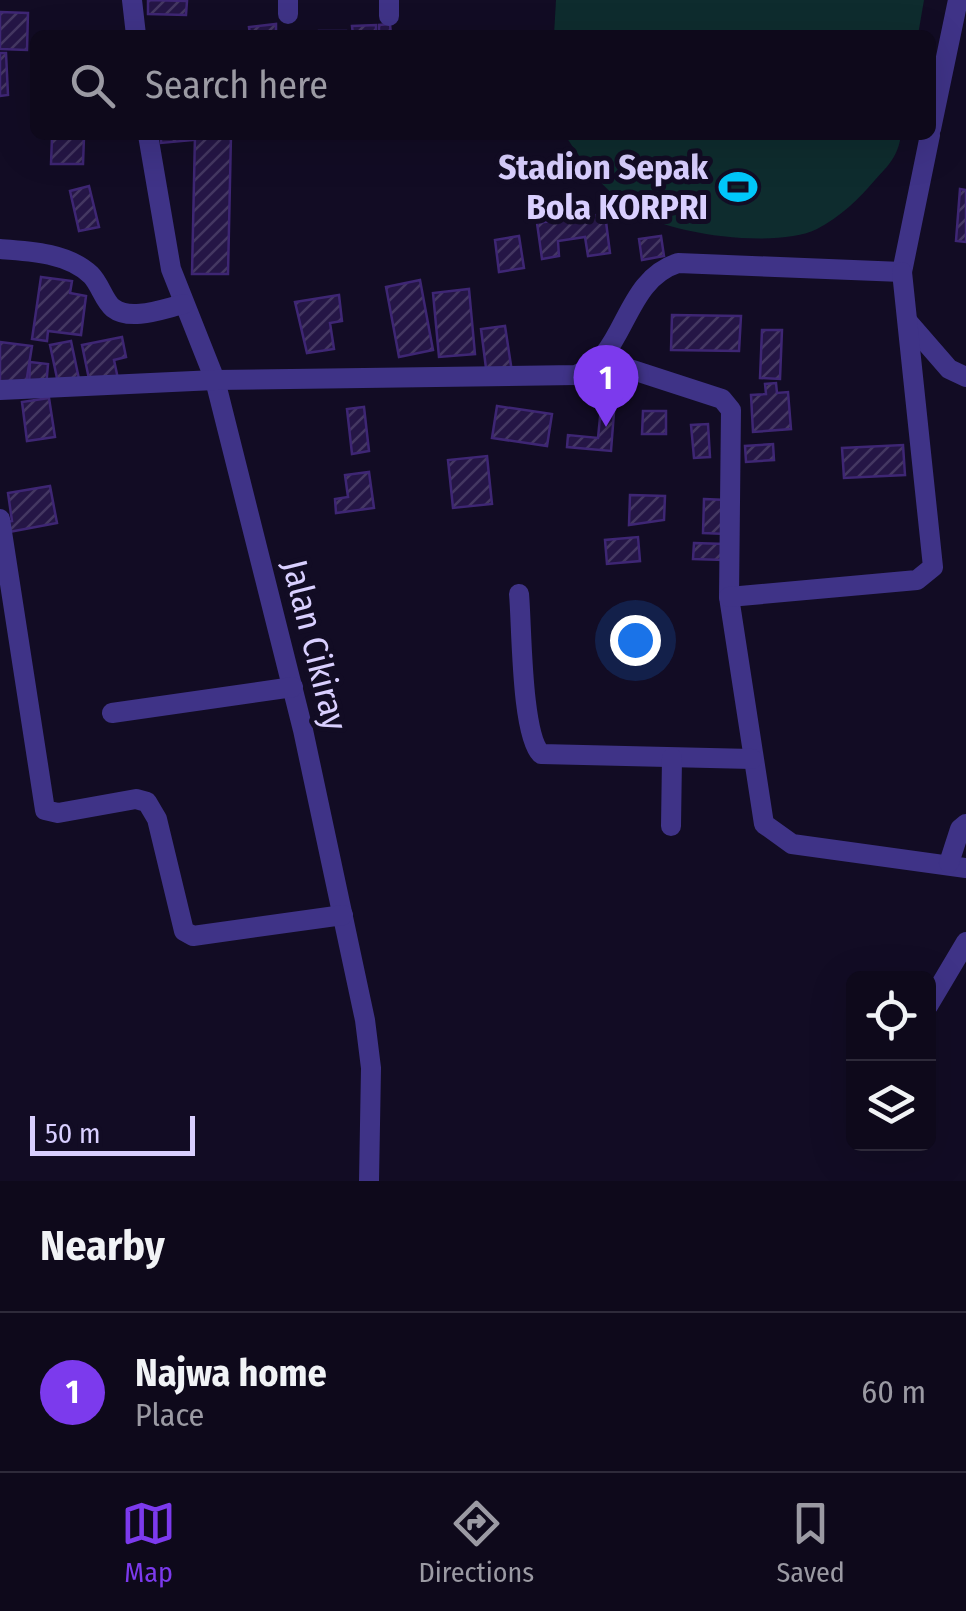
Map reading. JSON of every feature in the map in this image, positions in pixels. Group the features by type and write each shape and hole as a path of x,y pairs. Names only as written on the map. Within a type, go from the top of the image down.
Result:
{"street":[{"path":"132,0 135,30"},
{"path":"936,104 958,0"},
{"name":"Jalan Cikiray","path":"149,140 164,232 184,304 216,380 292,687 343,915 369,1042 369,1181"},
{"path":"729,597 917,580 930,572 902,272 928,140"},
{"path":"0,249 32,251 74,264 90,275 112,308 126,313 184,304"},
{"path":"0,390 216,380 557,378 590,370 602,360 626,312 648,281 678,262 902,272"},
{"path":"909,323 949,369 966,377"},
{"path":"602,360 722,399 731,410 729,597 764,824 783,840 958,865 960,830 966,824"},
{"path":"0,519 45,810 58,813 136,799 147,802 157,819 180,920 184,931 193,936 343,915"},
{"path":"519,594 536,751 546,756 752,759"},
{"path":"112,714 292,687"},
{"path":"671,826 672,758"},
{"path":"936,993 966,942"}],"green space":[{"path":"556,0 924,0 919,30 554,30"},
{"name":"Stadion Sepak Bola KORPRI","path":"568,140 900,140 889,165 834,219 799,235 776,238 695,232 648,218 611,193"}],"building":[{"path":"148,0 187,1 186,15 148,14"},
{"path":"0,12 28,13 27,50 0,49"},
{"path":"276,24 276,30 249,30 249,27"},
{"path":"376,25 376,30 352,30 352,26"},
{"path":"0,53 6,53 8,95 0,96"},
{"path":"52,140 84,140 83,164 51,164"},
{"path":"195,140 231,140 228,274 192,274"},
{"path":"89,186 99,227 79,231 70,191"},
{"path":"960,189 966,190 966,242 956,241"},
{"path":"605,214 610,253 588,256 585,237 558,241 559,256 542,259 537,223"},
{"path":"519,236 524,268 499,272 495,240"},
{"path":"661,236 664,256 642,260 639,239"},
{"path":"41,277 72,281 70,293 86,296 81,335 48,331 47,341 32,339"},
{"path":"420,280 433,350 399,357 386,287"},
{"path":"469,289 475,354 439,357 433,293"},
{"path":"339,295 342,321 330,323 334,349 307,353 295,302"},
{"path":"672,315 741,316 739,351 671,350"},
{"path":"505,326 512,372 487,376 481,329"},
{"path":"762,330 782,330 780,379 760,378"},
{"path":"122,337 126,357 114,360 118,379 90,384 82,345"},
{"path":"71,341 79,379 58,383 50,345"},
{"path":"0,342 32,346 25,390 0,386"},
{"path":"30,362 48,364 46,388 29,387"},
{"path":"776,383 777,393 788,392 791,429 753,432 751,395 766,394 765,384"},
{"path":"602,397 615,399 611,451 567,447 568,435 598,438"},
{"path":"49,398 55,437 27,441 22,402"},
{"path":"497,406 552,414 547,446 492,438"},
{"path":"364,407 369,451 352,454 347,409"},
{"path":"643,411 666,411 666,434 642,434"},
{"path":"708,424 710,457 694,458 691,425"},
{"path":"773,444 774,460 746,462 745,446"},
{"path":"903,445 905,475 844,478 842,448"},
{"path":"487,456 492,504 453,508 448,460"},
{"path":"369,472 374,508 336,513 335,499 348,497 345,475"},
{"path":"50,486 57,523 9,532 7,522 12,521 8,493"},
{"path":"630,495 665,496 664,520 629,525"},
{"path":"704,499 727,500 726,534 703,533"},
{"path":"638,537 640,561 607,564 605,540"},
{"path":"694,543 725,544 724,560 693,559"}],"place":[{"name":"Stadion Sepak Bola KORPRI","path":"738,187"},
{"name":"Najwa home","path":"606,427"}]}
